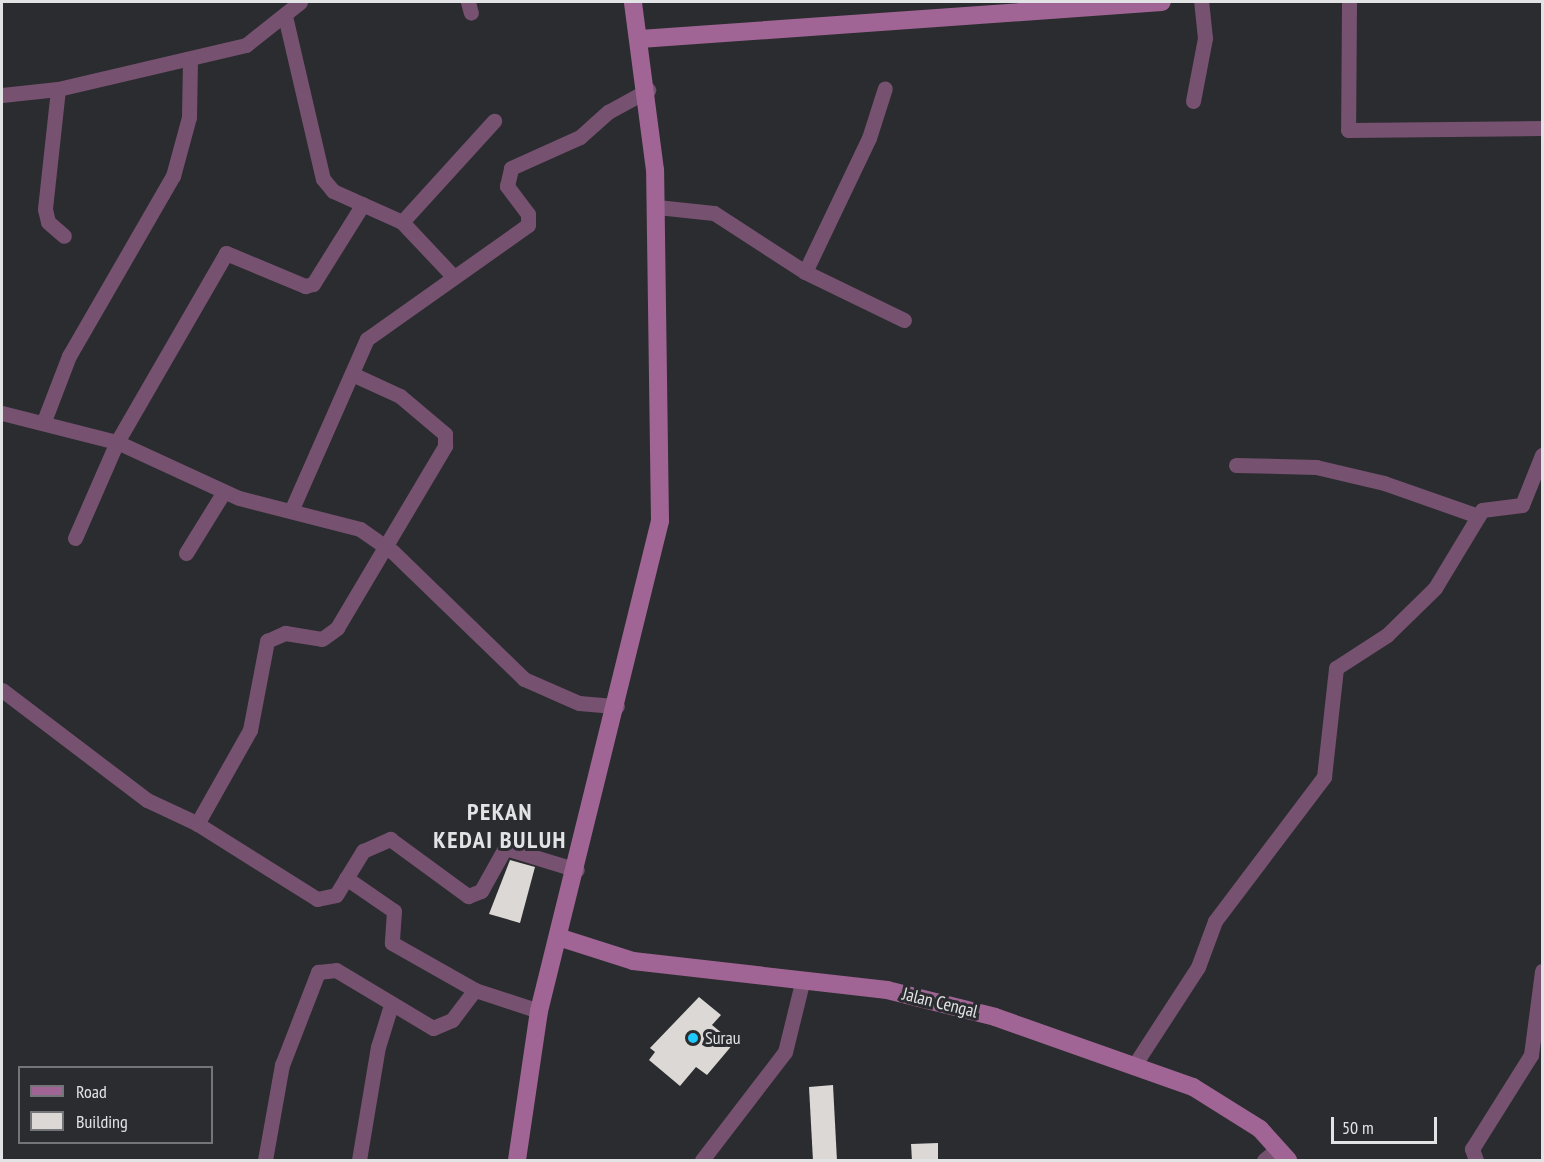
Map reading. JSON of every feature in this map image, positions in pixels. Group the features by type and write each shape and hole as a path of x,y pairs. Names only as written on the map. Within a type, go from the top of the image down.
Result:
{"street":[{"path":"2,94 58,89 190,60 246,45 300,2"},
{"path":"517,1161 539,1011 577,870 660,520 657,207 648,90 633,2"},
{"path":"640,39 994,8 1153,2"},
{"path":"1193,101 1205,38 1201,2"},
{"path":"1349,2 1348,130 1542,129"},
{"path":"285,16 323,179 363,204 402,222 452,275"},
{"path":"44,421 69,356 173,176 189,117 190,60"},
{"path":"805,272 869,138 885,88"},
{"path":"58,89 45,209 48,222 64,236"},
{"path":"291,511 373,332 452,275 528,225 528,214 507,186 511,168 580,137 608,112 648,90"},
{"path":"402,222 494,121"},
{"path":"75,538 117,442 226,253 305,286 313,284 363,204"},
{"path":"657,207 714,213 805,272 904,320"},
{"path":"197,824 250,730 267,641 285,633 314,639 330,635 387,547 446,438 400,396 352,374"},
{"path":"2,413 44,421 117,442 223,493 360,529 387,547 524,679 579,703 617,706"},
{"path":"1135,1064 1198,967 1215,921 1324,777 1336,668 1387,635 1435,588 1478,516 1486,508 1522,505 1542,455"},
{"path":"1236,465 1316,467 1384,483 1478,516"},
{"path":"186,553 223,493"},
{"path":"2,690 147,800 197,824 317,899 330,899 369,846 390,839 468,896 481,891 505,848 577,870"},
{"path":"346,878 394,911 392,943 475,990 539,1011"},
{"name":"Jalan Cengal","path":"558,937 633,961 802,983 887,990 995,1017 1135,1064 1242,1115 1284,1154"},
{"path":"265,1161 282,1065 318,972 336,970 391,1005 442,1029 475,990"},
{"path":"1476,1161 1473,1149 1531,1055 1542,971"},
{"path":"702,1161 784,1052 802,983"},
{"path":"359,1161 391,1005"},
{"path":"1264,1161 1284,1154"}],"building":[{"path":"510,860 535,867 520,923 489,914"},
{"name":"Surau","path":"699,997 721,1015 712,1025 734,1043 707,1075 696,1067 680,1086 649,1060 655,1052 650,1048"},
{"path":"833,1085 837,1161 813,1161 809,1087"},
{"path":"938,1143 938,1161 912,1161 911,1144"}],"place":[{"name":"Surau","path":"693,1038"}],"district":[{"name":"PEKAN KEDAI BULUH","path":"500,826"}]}
